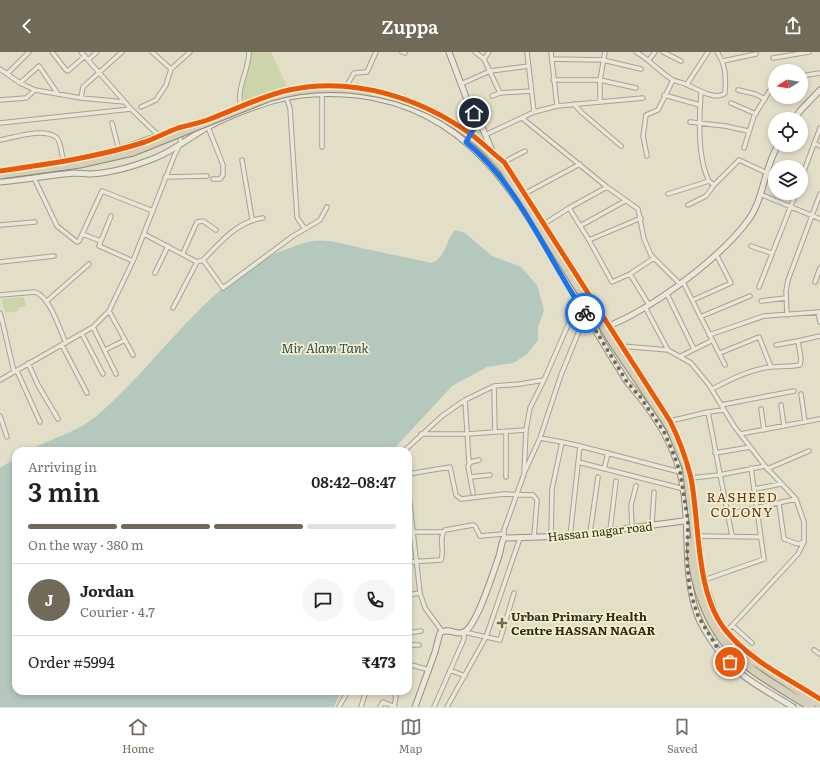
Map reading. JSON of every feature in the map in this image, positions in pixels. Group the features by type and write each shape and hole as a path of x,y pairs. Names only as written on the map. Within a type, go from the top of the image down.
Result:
{"highway":[{"path":"0,175 80,164 133,152 268,98 288,92 313,88 365,90 393,96 423,108 463,131 493,156 508,176 670,428 686,467 699,571 707,597 724,634 747,657 820,705"},
{"path":"0,181 130,157 254,106 290,94 322,91 380,96 413,107 458,131 489,157 510,185 626,370 670,436 682,468 686,489 695,580 708,614 718,633 744,663 811,707"}],"street":[{"path":"7,74 29,52"},
{"path":"52,52 68,71 85,56"},
{"path":"81,52 131,109 159,136"},
{"path":"88,60 97,52"},
{"path":"81,98 83,87 122,52"},
{"path":"152,52 171,69"},
{"path":"141,107 156,100 166,85 171,69 190,52"},
{"path":"241,106 238,96 239,89 249,59 249,52"},
{"path":"346,87 354,73 367,72 376,52"},
{"path":"448,52 469,105 479,120 494,154"},
{"path":"475,52 484,59 500,93"},
{"path":"484,59 489,52"},
{"path":"527,52 534,112"},
{"path":"551,52 557,106"},
{"path":"600,101 600,80 605,52"},
{"path":"636,52 649,60 673,80 687,84 701,93 724,95 726,76 723,61 717,52"},
{"path":"649,60 655,52"},
{"path":"663,52 681,61"},
{"path":"687,84 708,52"},
{"path":"773,58 809,52"},
{"path":"723,61 756,54"},
{"path":"552,60 603,60 641,69"},
{"path":"20,83 39,66 58,94"},
{"path":"461,84 490,71 529,66"},
{"path":"0,69 20,83 35,90 81,98 125,102"},
{"path":"808,75 820,73"},
{"path":"553,80 600,80 636,88"},
{"path":"646,156 643,136 644,121 648,113 654,113 658,110 673,80"},
{"path":"0,171 63,162 119,150 177,128 208,120 241,106 290,90 321,86 374,90 412,102 430,110 471,134 504,162 609,325 620,346 670,421 679,440 691,478 704,580 715,611 727,632 741,647 761,663 820,699"},
{"path":"0,100 26,98 35,90"},
{"path":"738,90 755,94 765,99"},
{"path":"799,112 820,90"},
{"path":"492,96 500,93 531,91"},
{"path":"322,93 322,147"},
{"path":"0,181 75,173 90,174 112,172 157,158 208,127 255,107 286,97 322,93 355,95 392,102 427,115 446,126 466,142 489,164 510,192 540,237 627,382 641,398 664,432 680,472 684,489 688,521 687,562 690,591 698,616 721,654 738,670 793,707"},
{"path":"701,93 700,122 703,165 709,181 714,185"},
{"path":"744,148 748,131 768,94"},
{"path":"664,96 700,105"},
{"path":"286,97 290,108 297,218 305,229"},
{"path":"485,135 534,112 557,106 643,98"},
{"path":"731,103 756,114"},
{"path":"574,104 581,112 621,146"},
{"path":"0,123 131,109"},
{"path":"522,118 580,164 606,187 638,209 644,239 654,258 681,283 693,300 711,341 720,353 725,365"},
{"path":"466,142 479,120"},
{"path":"690,122 700,122 748,131"},
{"path":"112,123 119,150"},
{"path":"208,127 223,165 223,175 220,178 213,180"},
{"path":"0,380 94,327 109,311 133,261 174,154 181,143 177,128"},
{"path":"808,160 820,128"},
{"path":"0,140 47,132 56,137 58,140 63,162"},
{"path":"814,143 820,146"},
{"path":"504,162 525,151"},
{"path":"597,331 647,306 667,294 716,254 750,218 760,194 765,172 775,152"},
{"path":"242,160 252,219"},
{"path":"688,205 706,196 714,185 739,160 765,172"},
{"path":"524,194 580,164"},
{"path":"165,177 206,176"},
{"path":"34,178 57,226 77,242 79,241 102,191 152,210"},
{"path":"668,194 709,181"},
{"path":"544,224 606,187"},
{"path":"760,194 820,219"},
{"path":"787,315 786,298 788,280 820,194"},
{"path":"759,287 771,253 794,200"},
{"path":"580,226 625,201"},
{"path":"203,260 223,288 305,229 320,220 327,207"},
{"path":"569,208 589,240 612,282 630,274 654,258"},
{"path":"111,216 100,246 133,261"},
{"path":"173,308 197,262 203,260 231,232 252,219 262,218"},
{"path":"589,240 641,218"},
{"path":"183,253 197,222 203,221 216,230"},
{"path":"0,225 35,222"},
{"path":"82,234 101,241"},
{"path":"144,234 183,253 197,262"},
{"path":"155,273 168,246"},
{"path":"751,246 771,253"},
{"path":"693,300 731,283 716,254"},
{"path":"0,262 54,256"},
{"path":"47,301 89,264"},
{"path":"815,282 820,268"},
{"path":"630,274 668,350"},
{"path":"0,295 35,292 40,294 47,301 64,344 87,393"},
{"path":"667,294 694,349"},
{"path":"700,317 750,296"},
{"path":"761,301 786,298"},
{"path":"524,474 526,430 530,408 544,380 578,302"},
{"path":"109,311 133,355"},
{"path":"709,335 764,316 819,312 820,322"},
{"path":"0,313 16,371 40,422"},
{"path":"434,707 464,639 464,632 480,608 504,536 515,494 540,438 561,375 586,314"},
{"path":"94,327 116,374"},
{"path":"82,334 103,374"},
{"path":"776,346 820,336"},
{"path":"720,353 759,337 771,367"},
{"path":"105,350 125,340"},
{"path":"681,356 711,341"},
{"path":"712,389 740,375 771,367 787,368 800,365 801,359 798,341"},
{"path":"620,346 668,350 691,363 712,389 740,434 766,467 796,500 804,522 804,542 798,554 716,644"},
{"path":"28,363 38,385 58,419"},
{"path":"408,447 442,416 465,400 494,386 544,380"},
{"path":"494,386 495,432"},
{"path":"721,405 794,391"},
{"path":"801,394 805,422"},
{"path":"465,400 470,477 473,493"},
{"path":"781,405 784,426"},
{"path":"670,421 708,412 724,410"},
{"path":"760,410 764,430"},
{"path":"708,412 732,536"},
{"path":"0,416 7,436"},
{"path":"740,434 820,419"},
{"path":"421,434 467,434 526,430"},
{"path":"506,431 506,477"},
{"path":"540,438 580,446 680,472"},
{"path":"551,537 552,489 562,442"},
{"path":"570,536 580,446"},
{"path":"715,453 750,447"},
{"path":"691,478 766,467 809,451"},
{"path":"604,469 608,453"},
{"path":"469,463 479,460"},
{"path":"578,462 684,489"},
{"path":"412,473 450,467 456,495 461,499 504,494 533,495 536,497 534,537"},
{"path":"704,580 764,559 751,468"},
{"path":"470,477 490,475"},
{"path":"590,533 598,477"},
{"path":"610,530 616,481"},
{"path":"755,489 781,484"},
{"path":"632,527 631,505 636,486"},
{"path":"652,525 654,492"},
{"path":"728,514 796,500"},
{"path":"779,504 784,539 798,544 804,542"},
{"name":"Hassan nagar road","path":"504,536 520,538 570,536 696,520"},
{"path":"442,631 425,608 420,593 412,532 443,532 473,525 480,536 504,536"},
{"path":"412,562 441,560 443,556 443,532"},
{"path":"698,536 761,537"},
{"path":"447,707 486,637 520,538"},
{"path":"442,631 464,632 500,640 514,592"},
{"path":"412,594 420,593"},
{"path":"733,626 752,643"},
{"path":"412,632 421,631"},
{"path":"415,707 442,631"},
{"path":"412,645 419,645"},
{"path":"814,650 820,654"},
{"path":"412,665 429,670"},
{"path":"450,670 465,676"},
{"path":"338,707 346,695"},
{"path":"361,707 365,695"},
{"path":"380,707 383,702 394,707 395,695"}],"green space":[{"path":"250,52 271,52 287,87 245,103 241,91 250,63"},
{"path":"479,128 487,151 471,135"},
{"path":"24,297 26,306 18,308 18,311 5,313 2,299"}],"water":[{"name":"Mir Alam Tank","path":"455,230 465,233 492,256 521,267 537,285 544,310 538,327 538,340 526,355 513,363 487,367 452,386 396,447 35,447 74,430 92,420 144,370 186,323 209,301 232,281 257,263 284,250 306,242 325,241 432,263 441,256"},
{"path":"12,460 12,695 339,695 334,707 0,707 0,468"}],"cycle path":[{"path":"0,171 73,160 109,152 145,142 178,128 206,120 269,96 289,90 313,86 362,88 385,93 431,110 452,122 476,138 504,162 670,421 682,449 691,478 700,558 709,599 717,617 727,632 737,643 759,661 820,699"}],"way so far":[{"path":"585,313 627,382 641,398 664,432 674,455 684,489 688,521 687,562 690,591 698,616 721,654 730,662"}],"place":[{"name":"Urban Primary Health Centre HASSAN NAGAR","path":"502,623"}],"district":[{"name":"RASHEED COLONY","path":"742,504"}],"route":[{"path":"474,113 479,120 466,142 489,164 514,197 540,237 585,313"}]}
